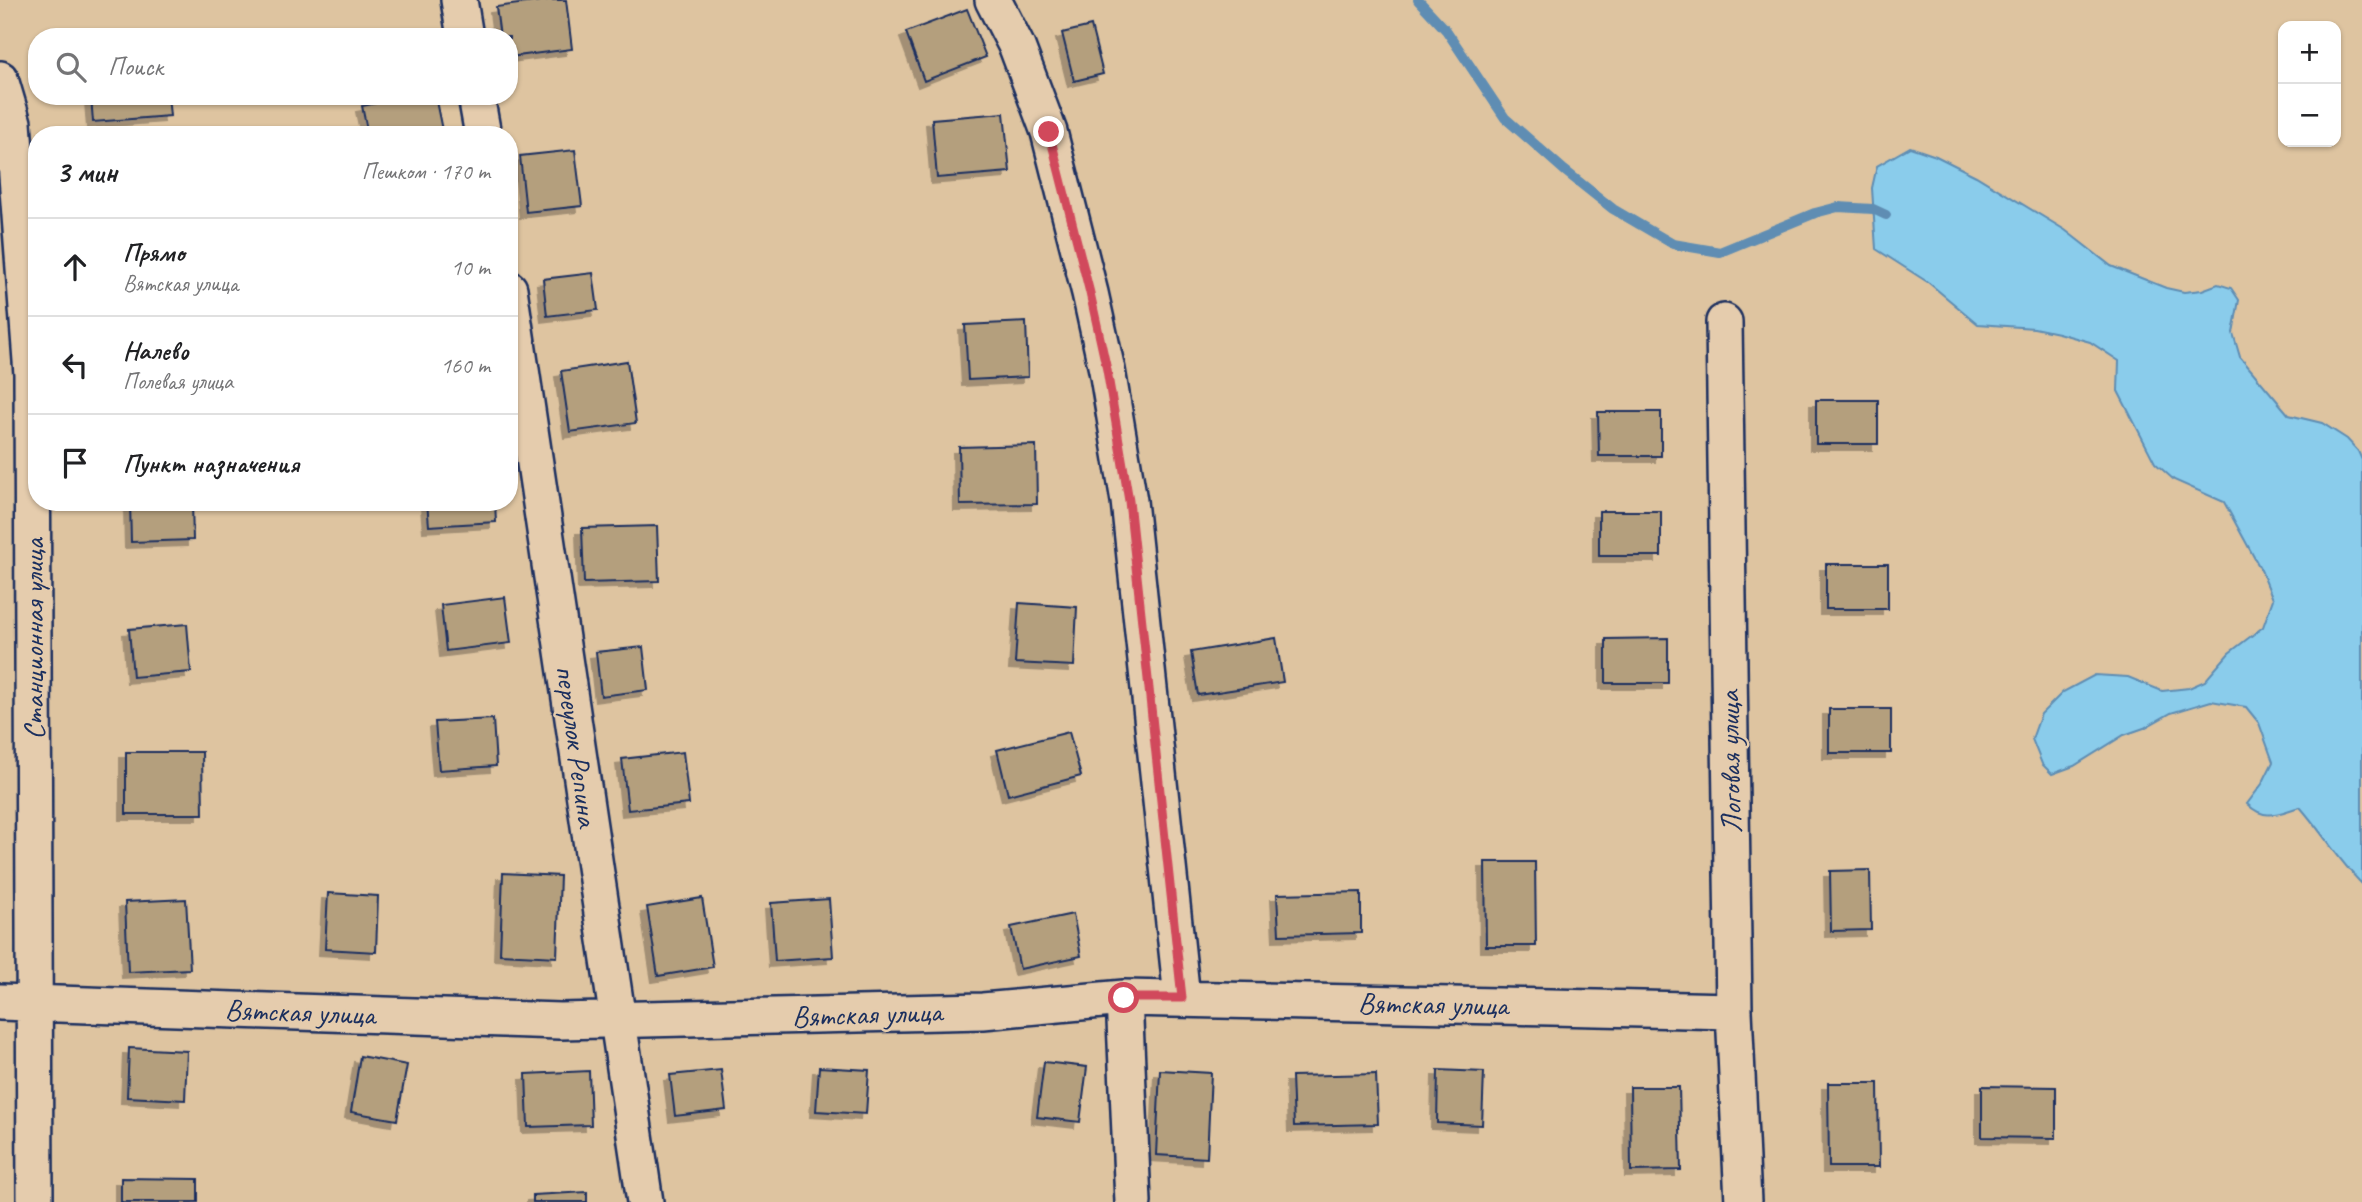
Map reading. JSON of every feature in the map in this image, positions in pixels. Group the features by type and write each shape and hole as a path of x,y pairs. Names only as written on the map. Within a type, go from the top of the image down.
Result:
{"street":[{"path":"459,0 464,28"},
{"path":"993,0 1017,47 1049,132 1107,370 1129,501 1182,998"},
{"name":"Станционная улица","path":"0,79 13,123 28,321"},
{"path":"478,105 481,126"},
{"name":"Логовая улица","path":"1724,322 1734,1011 1743,1202"},
{"name":"переулок Репина","path":"518,349 645,1202"},
{"name":"Станционная улица","path":"32,511 35,1202"},
{"path":"1124,998 1133,1202"},
{"name":"Вятская улица","path":"0,1002 560,1021 983,1011 1124,998 1734,1011"}],"water":[{"path":"1910,147 1936,156 1976,176 2065,230 2111,266 2166,288 2184,292 2202,290 2218,284 2231,288 2239,300 2233,333 2240,357 2289,415 2322,423 2347,439 2358,451 2362,460 2362,884 2300,807 2266,814 2247,804 2262,784 2273,762 2259,723 2246,707 2211,701 2171,713 2144,728 2124,735 2074,766 2052,774 2042,764 2032,739 2041,714 2063,692 2095,675 2128,677 2162,691 2189,688 2205,681 2229,653 2263,627 2273,599 2261,570 2224,502 2174,480 2155,463 2118,391 2119,361 2090,342 2058,333 2034,328 1978,324 1929,283 1876,249 1872,188 1877,166"}],"building":[{"path":"566,0 572,49 518,56 518,28 499,28 496,7"},
{"path":"967,9 986,57 924,81 906,32"},
{"path":"1091,26 1103,74 1074,81 1062,33"},
{"path":"92,105 169,105 170,116 93,122"},
{"path":"437,105 441,126 366,126 362,106"},
{"path":"1004,113 1010,172 937,178 932,119"},
{"path":"575,150 582,206 526,212 520,156"},
{"path":"593,273 598,310 547,316 543,279"},
{"path":"1026,322 1028,377 968,380 965,325"},
{"path":"627,361 636,423 570,432 561,371"},
{"path":"1816,400 1878,400 1878,444 1816,444"},
{"path":"1598,412 1661,412 1661,456 1599,456"},
{"path":"1036,445 1037,504 960,505 959,447"},
{"path":"130,511 192,511 193,540 131,542"},
{"path":"428,511 495,511 496,522 429,526"},
{"path":"1599,511 1661,511 1661,556 1599,556"},
{"path":"657,526 659,581 584,583 582,528"},
{"path":"1826,564 1888,564 1888,609 1826,609"},
{"path":"505,597 511,643 446,651 441,605"},
{"path":"1019,603 1077,607 1074,666 1015,663"},
{"path":"187,624 191,672 133,677 129,629"},
{"path":"1276,638 1283,682 1198,695 1191,652"},
{"path":"1668,638 1668,683 1606,683 1606,639"},
{"path":"643,647 648,690 601,696 596,652"},
{"path":"1829,709 1891,709 1891,753 1829,753"},
{"path":"493,719 496,766 439,770 435,722"},
{"path":"1069,732 1081,776 1008,795 997,750"},
{"path":"126,752 202,752 203,814 126,814"},
{"path":"683,752 689,804 628,810 622,759"},
{"path":"1485,862 1535,862 1536,946 1486,946"},
{"path":"1870,870 1871,930 1831,931 1830,871"},
{"path":"503,873 560,876 557,957 500,954"},
{"path":"1361,892 1361,933 1279,935 1277,894"},
{"path":"328,893 378,896 376,952 325,949"},
{"path":"702,898 713,967 658,976 647,907"},
{"path":"186,899 190,969 128,972 125,902"},
{"path":"829,899 833,957 775,961 771,903"},
{"path":"1073,914 1081,956 1020,969 1011,927"},
{"path":"129,1048 187,1051 185,1100 127,1097"},
{"path":"360,1056 407,1065 397,1120 351,1112"},
{"path":"1044,1062 1087,1067 1080,1122 1037,1117"},
{"path":"819,1067 869,1070 866,1114 816,1111"},
{"path":"721,1070 726,1110 675,1116 670,1075"},
{"path":"1160,1070 1211,1073 1207,1158 1156,1155"},
{"path":"1438,1070 1484,1072 1482,1125 1437,1123"},
{"path":"589,1071 591,1125 528,1127 526,1074"},
{"path":"1376,1074 1378,1124 1294,1126 1292,1076"},
{"path":"1828,1083 1878,1083 1879,1167 1829,1167"},
{"path":"1982,1086 2056,1087 2056,1138 1982,1137"},
{"path":"1630,1087 1679,1087 1681,1170 1631,1171"},
{"path":"121,1178 198,1179 198,1202 121,1202"},
{"path":"587,1192 587,1202 533,1202 533,1195"}],"waterway":[{"path":"1418,0 1446,30 1505,118 1613,209 1673,244 1720,252 1815,213 1838,207 1873,209 1886,215"}],"route":[{"path":"1049,132 1107,370 1129,501 1182,998 1124,998"}]}
